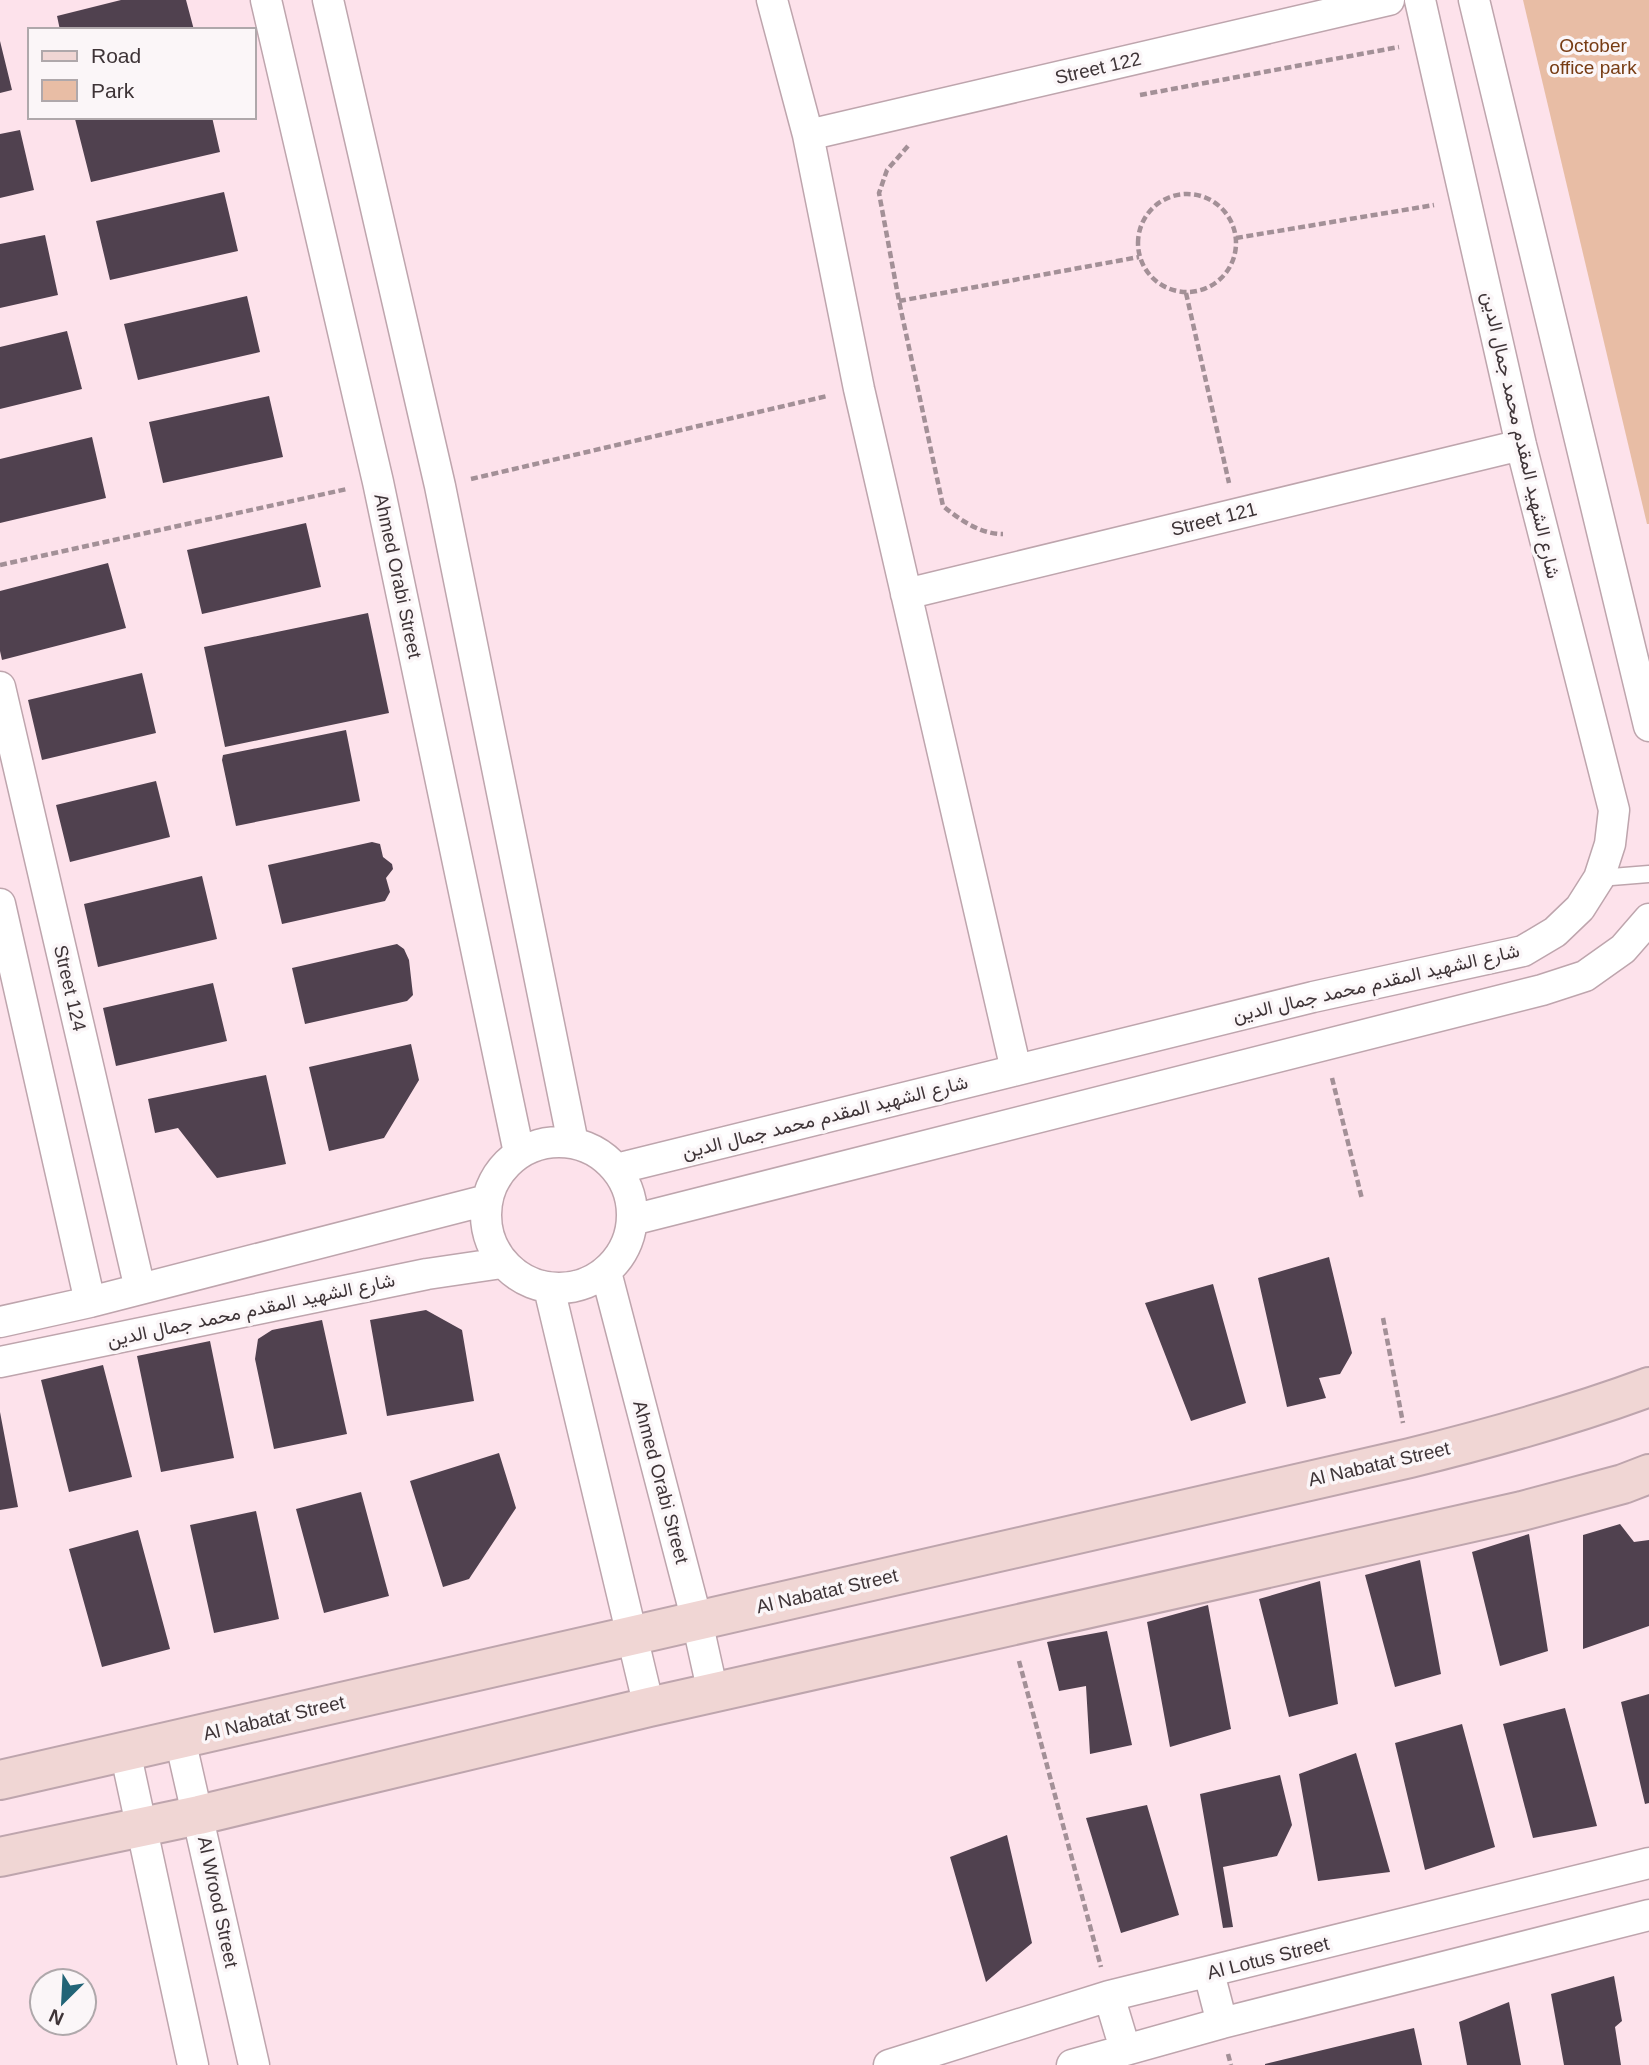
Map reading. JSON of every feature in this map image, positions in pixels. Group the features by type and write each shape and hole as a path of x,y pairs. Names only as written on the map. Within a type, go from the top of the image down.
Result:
{"street":[{"name":"Ahmed Orabi Street","path":"266,0 378,482 519,1153"},
{"path":"328,0 440,486 573,1143"},
{"path":"772,0 808,135 859,389 1016,1070"},
{"name":"Street 122","path":"808,135 1389,0"},
{"name":"شارع الشهيد المقدم محمد جمال الدين","path":"616,1169 1313,997 1523,951 1555,932 1580,908 1599,878 1610,844 1614,810 1521,445 1420,0"},
{"path":"1474,0 1649,726"},
{"name":"Street 121","path":"906,594 1521,445"},
{"name":"Street 124","path":"0,687 140,1289"},
{"path":"0,904 90,1302"},
{"path":"632,1220 1542,990 1585,976 1623,949 1649,919"},
{"path":"554,1142 573,1143 597,1153 616,1169 631,1202 632,1220 620,1257 606,1272 589,1283 569,1288 549,1288 531,1283 502,1263 491,1243 486,1222 487,1200 493,1182 504,1166 519,1153 554,1142"},
{"path":"0,1322 90,1302 487,1200"},
{"name":"شارع الشهيد المقدم محمد جمال الدين","path":"0,1362 427,1274 502,1263"},
{"name":"Ahmed Orabi Street","path":"606,1272 697,1621 713,1693"},
{"path":"549,1288 649,1707"},
{"name":"Al Nabatat Street","path":"0,1780 1410,1458 1516,1431 1649,1387"},
{"path":"0,1857 199,1815 649,1707 1522,1511 1623,1484 1649,1474"},
{"name":"Al Wrood Street","path":"180,1739 254,2065"},
{"path":"125,1751 193,2065"},
{"name":"Al Lotus Street","path":"889,2065 1109,1996 1649,1863"},
{"path":"1072,2065 1222,2023 1649,1915"},
{"path":"1209,1973 1222,2023"},
{"path":"1109,1996 1125,2049"}],"lane":[{"path":"1599,878 1649,874"}],"path":[{"path":"1134,96 1430,41"},
{"path":"909,145 887,170 879,194 898,301 943,506 959,520 979,529 999,534 1013,532"},
{"path":"1189,193 1212,200 1229,216 1236,238 1234,259 1224,277 1206,289 1186,293 1166,288 1149,276 1139,257 1138,234 1142,223 1147,212 1166,197 1189,193"},
{"path":"1236,238 1466,200"},
{"path":"898,301 1139,257"},
{"path":"1186,293 1230,489"},
{"path":"440,486 859,389"},
{"path":"0,565 378,482"},
{"path":"1325,1046 1362,1199"},
{"path":"1383,1318 1410,1458"},
{"path":"1009,1626 1109,1996"}],"green space":[{"name":"October office park","path":"1523,0 1649,0 1649,524 1647,524"}],"building":[{"path":"121,0 186,0 193,28 60,28 57,16"},
{"path":"0,41 12,90 0,93"},
{"path":"75,119 212,119 220,152 91,182"},
{"path":"20,130 34,190 0,198 0,134"},
{"path":"224,192 238,251 110,280 96,221"},
{"path":"45,235 58,295 0,308 0,244"},
{"path":"247,296 260,352 138,380 124,324"},
{"path":"67,331 82,389 0,409 0,347"},
{"path":"269,396 283,457 163,483 149,422"},
{"path":"92,437 106,498 0,523 0,459"},
{"path":"306,523 321,587 202,614 187,550"},
{"path":"108,563 126,628 2,660 0,591"},
{"path":"368,613 389,713 225,747 204,647"},
{"path":"142,673 156,733 42,760 28,700"},
{"path":"346,730 360,801 236,826 223,755"},
{"path":"156,781 170,837 70,862 56,805"},
{"path":"372,842 380,844 383,857 392,864 393,869 386,878 390,892 385,901 282,924 268,865"},
{"path":"202,876 217,939 98,967 84,904"},
{"path":"397,944 404,949 409,960 413,995 407,1001 305,1024 292,968"},
{"path":"213,983 227,1041 116,1066 103,1008"},
{"path":"411,1044 419,1080 384,1138 329,1151 309,1067"},
{"path":"266,1075 286,1164 217,1178 178,1128 155,1133 148,1099"},
{"path":"1329,1257 1352,1353 1340,1374 1319,1378 1326,1398 1287,1407 1258,1278"},
{"path":"1213,1284 1246,1403 1191,1421 1145,1303"},
{"path":"426,1310 462,1330 474,1401 387,1416 370,1320"},
{"path":"322,1320 347,1434 274,1449 255,1359 258,1339 272,1330"},
{"path":"210,1341 234,1458 161,1472 137,1356"},
{"path":"103,1365 132,1477 69,1492 41,1380"},
{"path":"0,1412 18,1507 0,1510"},
{"path":"499,1453 516,1508 469,1579 443,1587 410,1481"},
{"path":"361,1492 389,1596 324,1613 296,1509"},
{"path":"256,1511 279,1619 214,1633 190,1525"},
{"path":"1620,1524 1634,1542 1649,1540 1649,1626 1583,1649 1583,1535"},
{"path":"138,1530 170,1649 102,1667 69,1549"},
{"path":"1529,1534 1548,1651 1500,1666 1472,1552"},
{"path":"1420,1560 1441,1674 1395,1687 1365,1575"},
{"path":"1320,1581 1338,1704 1289,1717 1259,1599"},
{"path":"1208,1605 1231,1729 1170,1747 1147,1622"},
{"path":"1107,1631 1132,1745 1090,1754 1086,1686 1059,1691 1047,1642"},
{"path":"1649,1694 1649,1803 1645,1804 1621,1702"},
{"path":"1565,1708 1597,1826 1533,1838 1503,1724"},
{"path":"1462,1724 1495,1847 1425,1870 1395,1743"},
{"path":"1356,1753 1390,1872 1318,1881 1299,1774"},
{"path":"1280,1775 1292,1825 1277,1856 1223,1867 1233,1927 1223,1928 1200,1794"},
{"path":"1147,1805 1179,1915 1121,1933 1086,1818"},
{"path":"1007,1835 1032,1943 986,1982 950,1857"},
{"path":"1614,1976 1622,2021 1615,2027 1621,2065 1564,2065 1551,1994"},
{"path":"1509,2002 1521,2065 1467,2065 1459,2022"},
{"path":"1414,2028 1422,2065 1265,2065 1265,2064"}]}
